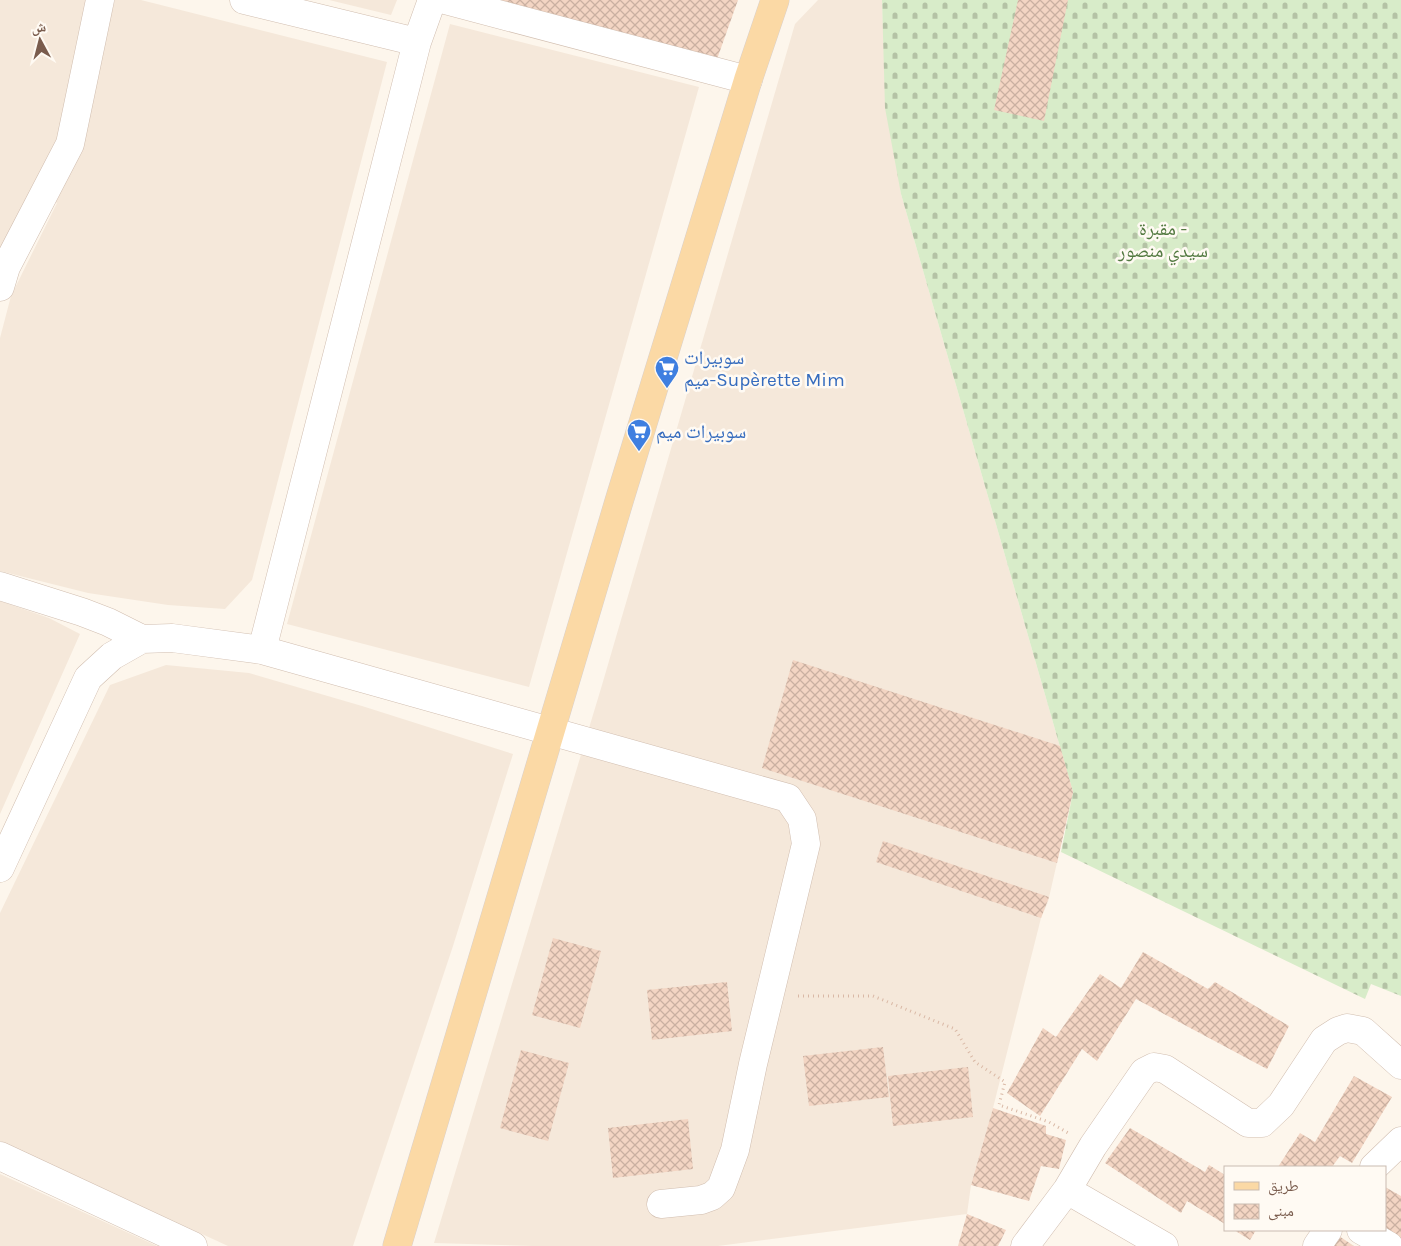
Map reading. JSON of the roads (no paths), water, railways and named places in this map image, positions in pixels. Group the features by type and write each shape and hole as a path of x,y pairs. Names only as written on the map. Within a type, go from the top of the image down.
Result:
{"main road":[{"path":"397,1246 622,489 748,80 775,0"}],"street":[{"path":"0,288 6,266 70,144 100,0"},
{"path":"244,0 417,42"},
{"path":"262,650 417,42 432,0"},
{"path":"445,0 748,80"},
{"path":"0,586 82,612 108,622 142,639"},
{"path":"0,868 88,678 112,656 142,639 172,638 262,650 762,789 788,798 802,819 806,844 734,1150 721,1188 712,1196 701,1200 661,1204"},
{"path":"1025,1246 1068,1190 1093,1146 1144,1072 1154,1067 1165,1069 1248,1123 1262,1123 1282,1105 1324,1040 1338,1031 1347,1028 1362,1031 1401,1065"},
{"path":"1375,1166 1401,1140"},
{"path":"0,1156 193,1246"},
{"path":"1068,1190 1164,1246"},
{"path":"1317,1246 1327,1231"},
{"path":"1363,1231 1389,1246"}],"place":[{"name":"سوبيرات ميم-Supèrette Mim","path":"667,389"},
{"name":"سوبيرات ميم","path":"639,452"}],"park label":[{"name":"مقبرة - سيدي منصور","path":"1163,239"}]}
